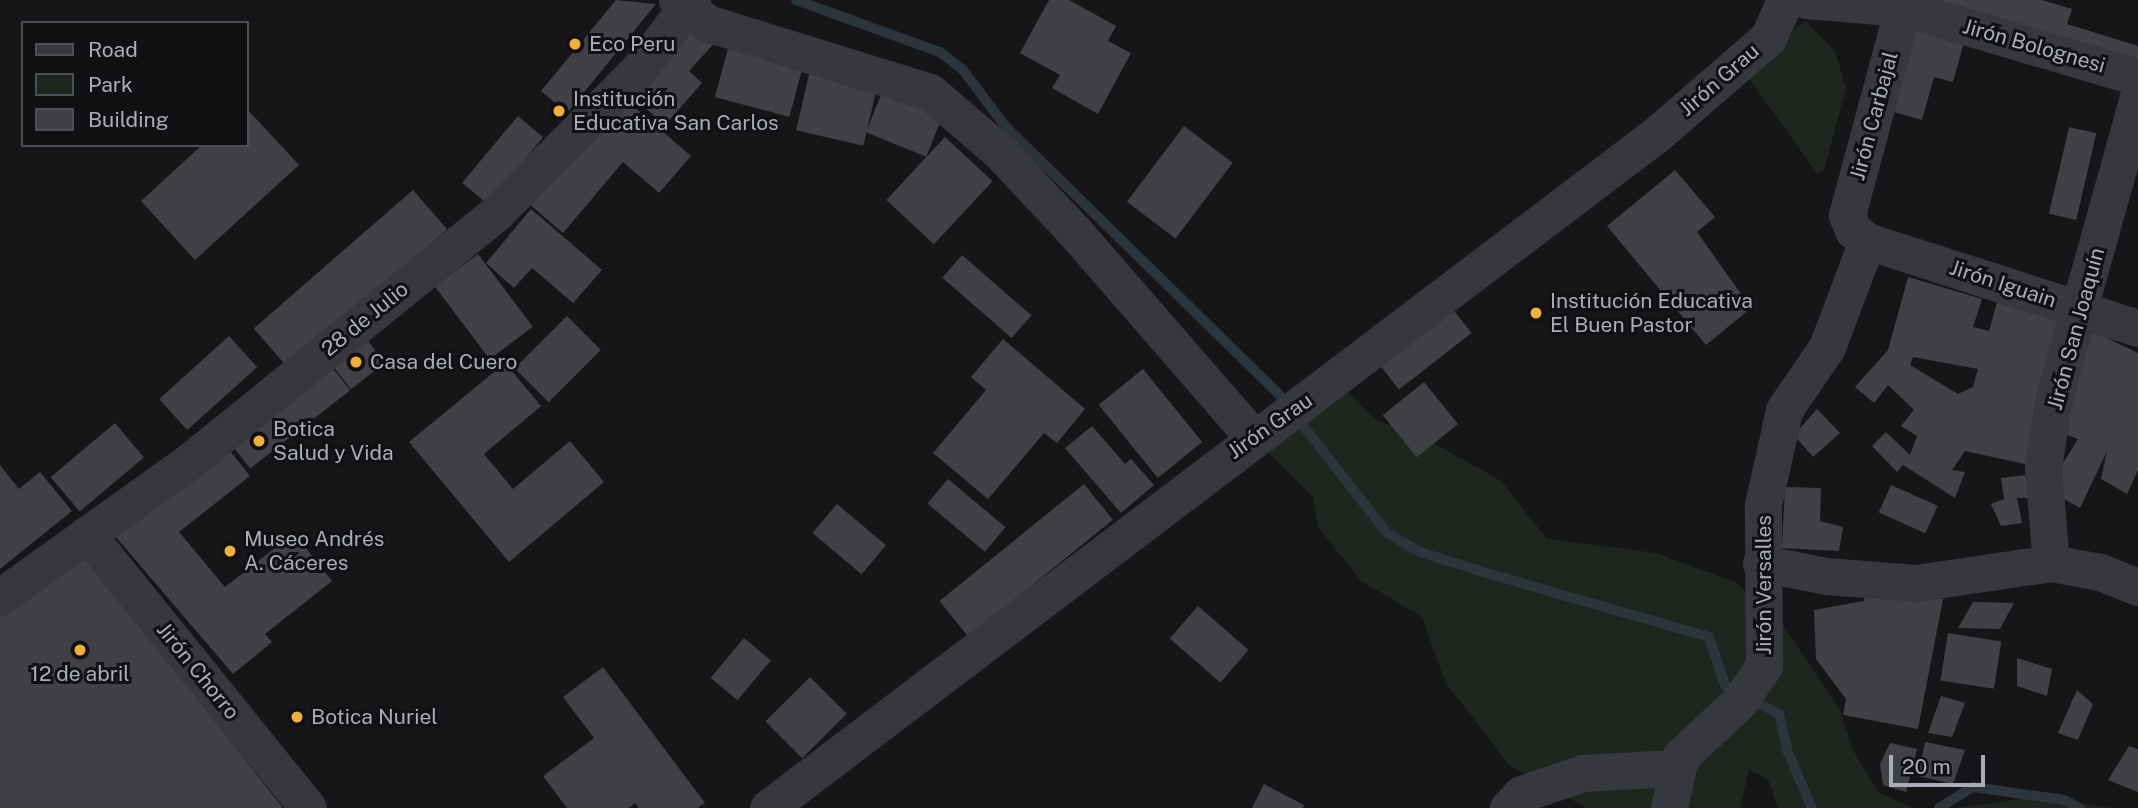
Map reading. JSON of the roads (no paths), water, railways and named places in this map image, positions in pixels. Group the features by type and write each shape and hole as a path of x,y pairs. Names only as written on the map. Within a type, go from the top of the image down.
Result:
{"street":[{"name":"Jirón Grau","path":"768,808 1252,436 1335,381 1657,134 1768,38 1785,0"},
{"name":"Jirón Bolognesi","path":"1806,0 1904,4 2138,77"},
{"path":"686,4 759,40 834,58 930,92 1000,152 1074,231 1252,436"},
{"name":"28 de Julio","path":"0,597 191,461 497,212 639,69 686,4"},
{"name":"Jirón Carbajal","path":"1860,236 1847,215 1904,4"},
{"name":"Jirón San Joaquín","path":"2051,563 2043,467 2054,398 2082,310 2138,98"},
{"name":"Jirón Iguain","path":"1860,236 2138,328"},
{"name":"Jirón Versalles","path":"1680,758 1738,703 1759,676 1767,647 1767,617 1761,563 1763,505 1784,410 1827,348 1860,236"},
{"name":"Jirón Chorro","path":"88,534 309,808"},
{"path":"1761,563 1826,576 1916,583 2051,563 2100,572 2138,587"},
{"path":"1508,808 1521,794 1583,773 1680,758 1669,808"}],"waterway":[{"path":"796,0 940,52 963,70 1006,127 1276,391 1387,533 1420,552 1709,637 1725,685 1737,692"},
{"path":"1750,699 1779,714 1787,750 1812,808"},
{"path":"1939,808 1973,787 2064,800 2080,808"}],"place":[{"name":"Eco Peru","path":"575,44"},
{"name":"Institución Educativa San Carlos","path":"559,111"},
{"name":"Institución Educativa El Buen Pastor","path":"1536,313"},
{"name":"Casa del Cuero","path":"356,362"},
{"name":"Botica Salud y Vida","path":"259,441"},
{"name":"Museo Andrés A. Cáceres","path":"230,551"},
{"name":"12 de abril","path":"80,650"},
{"name":"Botica Nuriel","path":"297,717"}]}
